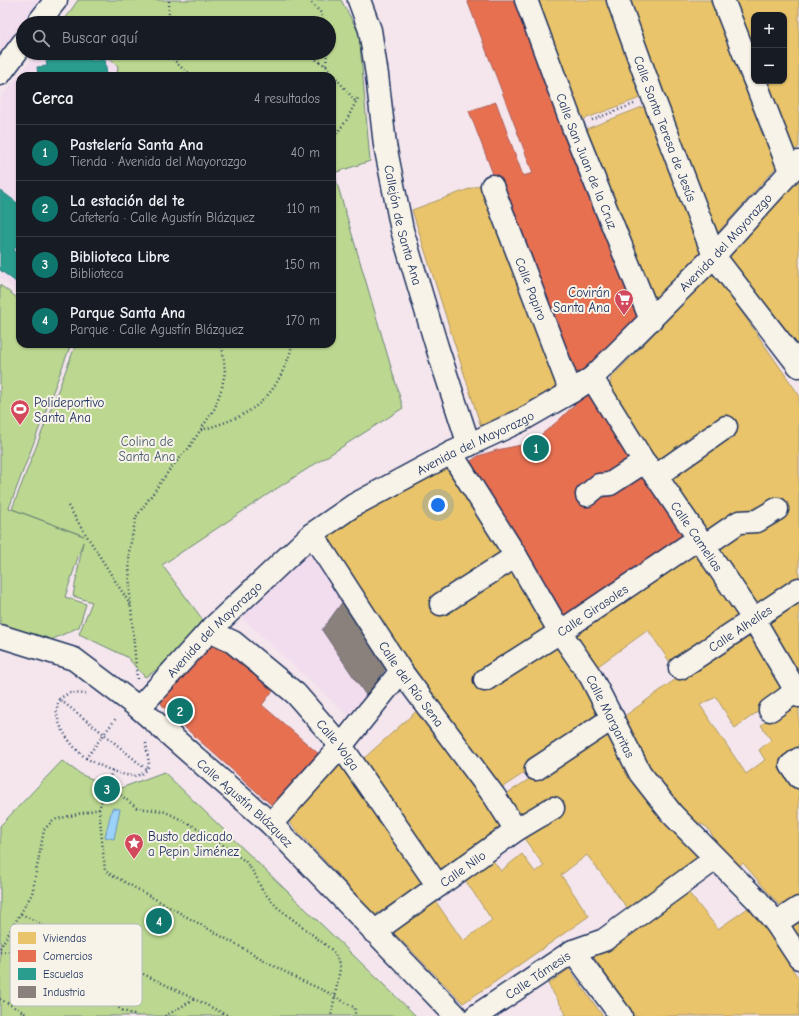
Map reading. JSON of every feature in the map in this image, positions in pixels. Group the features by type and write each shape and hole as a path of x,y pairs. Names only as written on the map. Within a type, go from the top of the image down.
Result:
{"street":[{"path":"43,16 56,0"},
{"name":"Callejón de Santa Ana","path":"359,0 370,30 385,145 402,230 438,346 460,449"},
{"name":"Calle San Juan de la Cruz","path":"526,0 573,126 651,320"},
{"name":"Calle Santa Teresa de Jesús","path":"618,0 653,97 714,256 799,366"},
{"path":"723,0 751,72"},
{"path":"0,74 16,52"},
{"path":"756,84 795,166"},
{"name":"Avenida del Mayorazgo","path":"134,704 312,534 354,505 460,449 522,420 571,392 592,378 714,256 795,166"},
{"name":"Calle Papiro","path":"492,186 571,392"},
{"name":"Calle Camelias","path":"592,378 650,469 702,542 753,618 798,692"},
{"path":"587,496 599,485 610,484 650,469 726,427"},
{"name":"Calle Margaritas","path":"460,449 516,556 560,632 591,676 640,773 672,814 758,901 799,958"},
{"name":"Calle Girasoles","path":"485,680 702,542 739,522 757,521 777,509"},
{"name":"Calle del Río Sena","path":"312,534 401,670 495,797 516,830"},
{"path":"441,604 516,556"},
{"name":"Calle Alhelíes","path":"680,668 799,588"},
{"name":"Calle Volga","path":"209,631 233,642 296,694 341,746 438,886"},
{"name":"Calle Agustín Blázquez","path":"0,636 74,659 134,704 270,824 456,1016"},
{"path":"270,824 341,746 401,670"},
{"path":"770,710 798,692"},
{"path":"536,769 613,718"},
{"path":"799,759 791,765 799,777"},
{"name":"Calle Nilo","path":"374,932 516,830 553,808"},
{"name":"Calle Támesis","path":"476,1016 573,951 604,940 715,859"},
{"path":"776,924 799,908"},
{"path":"573,951 620,1016"}],"path":[{"path":"168,16 169,0"},
{"path":"309,0 322,16"},
{"path":"174,60 188,72"},
{"path":"317,60 326,66 331,72"},
{"path":"326,60 326,66"},
{"path":"336,78 356,102"},
{"path":"336,135 346,121 360,95"},
{"path":"573,126 653,97"},
{"path":"86,758 104,734 134,704 129,552 136,517 200,431 215,408 222,388 225,372 222,348"},
{"path":"200,431 235,419 266,399 282,372 292,348"},
{"path":"68,506 131,606"},
{"path":"60,699 147,770 140,775 131,775 101,767 86,758 71,743 63,730 56,714 60,699"},
{"path":"112,771 99,809 105,871 296,978 346,1002 355,1008 355,1016"},
{"path":"108,785 137,808 163,811 172,815 203,831 230,850 246,862 256,876 262,890 277,907 332,950 337,958 340,969 331,1016"},
{"path":"15,924 32,894 44,830 53,820 99,809"},
{"path":"21,914 41,924"},
{"path":"0,948 10,932"},
{"path":"0,952 10,951"},
{"path":"142,973 229,1016"},
{"path":"165,1016 195,999"},
{"path":"0,1000 10,1005"},
{"path":"11,1006 30,1016"},
{"path":"117,1006 121,1010 137,1016"}],"shaded area":[{"path":"0,0 43,0 33,16 16,16 16,38 0,57"},
{"path":"31,60 111,60 118,66 117,72 21,72"},
{"path":"16,79 16,291 0,279 0,98"},
{"path":"307,545 343,601 323,630 367,697 349,717 237,613"}],"green space":[{"name":"Colina de Santa Ana","path":"78,0 341,0 359,33 370,161 336,172 336,72 117,72 118,66 111,60 336,60 336,16 67,16"},
{"name":"Colina de Santa Ana","path":"336,180 403,408 282,485 162,565 203,620 176,651 153,672 145,677 127,657 79,634 92,602 73,596 83,542 65,597 86,604 79,627 51,640 0,624 0,285 16,297 16,348 69,348 9,508 84,536 12,509 74,348 336,348"},
{"path":"62,761 82,775 102,783 121,788 164,772 416,1016 0,1016 0,826"}],"water":[{"path":"112,808 120,809 114,839 105,837"}],"building: Viviendas":[{"path":"530,0 611,0 648,95 579,121"},
{"path":"624,0 715,0 778,165 712,239"},
{"path":"729,0 799,0 799,147 790,154 762,84 787,84 787,12 751,12 751,55"},
{"path":"650,104 706,248 649,305 581,131"},
{"path":"799,172 799,356 723,256"},
{"path":"480,185 565,391 483,433 412,210"},
{"path":"714,272 799,395 799,581 757,609 716,546 747,524 755,533 788,511 778,498 752,517 708,537 670,475 658,466 609,388 611,378"},
{"path":"452,464 604,708 566,737 528,759 532,768 498,790 326,540 359,507"},
{"path":"696,546 741,618 672,665 648,630 594,669 573,632"},
{"path":"799,596 799,673 766,618"},
{"path":"748,627 787,691 735,728 716,697 700,705 746,774 765,760 759,750 771,740 761,725 796,699 799,704 799,745 781,759 799,788 799,899 779,905 743,863 734,870 707,827 681,814 653,776 622,718"},
{"path":"421,707 502,825 445,870 432,866 362,760"},
{"path":"610,727 703,857 631,913 587,855 561,875 589,916 463,1003 391,930 434,899 463,941 492,920 465,880 493,861 501,871 522,854 535,872 544,866 523,837 503,796"},
{"path":"338,759 424,883 375,915 289,822"},
{"path":"688,892 718,929 751,906 799,979 799,1016 634,1016 593,956"},
{"path":"799,919 799,937 791,924"},
{"path":"569,969 603,1016 562,1016 566,1014 548,984"}],"building: Comercios":[{"path":"467,0 513,0 639,316 595,367 570,376 469,111 496,102 523,176 533,173"},
{"path":"589,391 635,460 597,495 608,496 641,469 688,539 562,619 468,463 478,456 497,450 531,443 558,421"},
{"path":"213,638 274,689 262,705 320,755 275,808 172,716 162,705 159,695"}],"building: Escuelas":[{"path":"46,60 105,60 107,72 38,72 37,67 47,66"},
{"path":"0,190 16,202 16,247 14,250 16,252 16,282 0,270"}],"building: Industria":[{"path":"346,597 389,663 367,697 322,630"}],"place":[{"name":"Covirán Santa Ana","path":"624,316"},
{"name":"Polideportivo Santa Ana","path":"20,426"},
{"name":"Pastelería Santa Ana","path":"536,448"},
{"name":"La estación del te","path":"180,711"},
{"name":"Biblioteca Libre","path":"107,789"},
{"name":"Busto dedicado a Pepin Jiménez","path":"134,860"},
{"name":"Parque Santa Ana","path":"159,921"}]}
